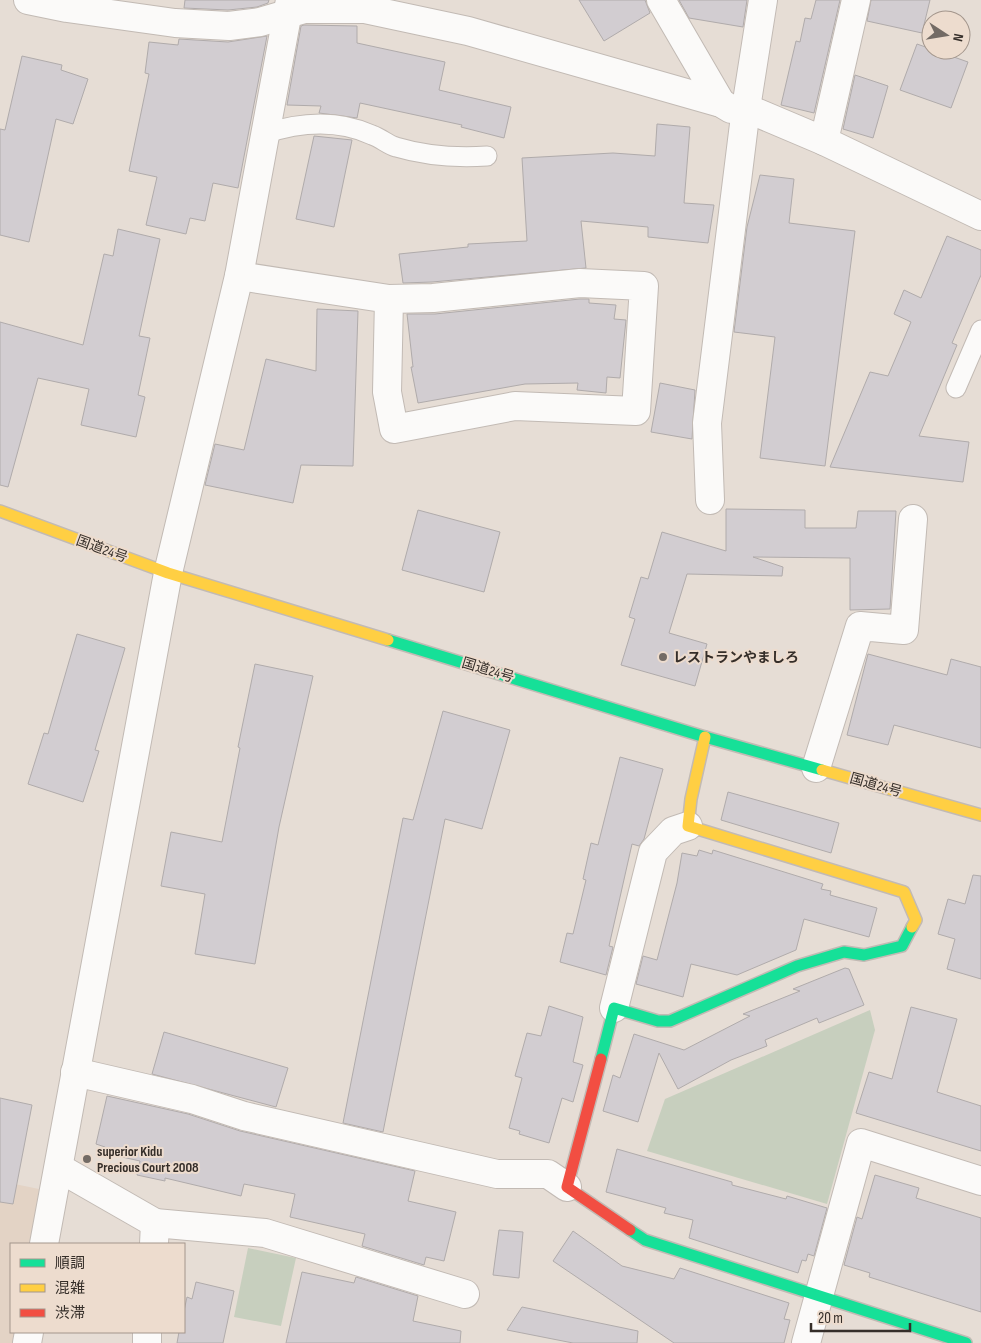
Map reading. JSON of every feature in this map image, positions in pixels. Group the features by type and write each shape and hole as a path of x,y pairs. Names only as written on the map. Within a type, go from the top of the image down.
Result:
{"main road":[{"name":"国道24号","path":"0,511 168,573 705,736 981,815"},
{"path":"705,736 690,798 688,826 904,892 916,920 902,946 864,955 844,952 797,966 670,1021 658,1022 614,1008 567,1187 645,1240 966,1343"}],"street":[{"path":"28,0 67,8 175,23 229,26 260,22 288,8 365,9 477,34 734,105 824,141 981,216"},
{"path":"661,0 734,105"},
{"path":"710,500 707,422 734,105 763,0"},
{"path":"824,141 856,0"},
{"path":"44,1243 168,573 239,276 288,8"},
{"path":"239,276 389,299 433,298 580,283 644,286 636,411 515,406 394,429 386,392 389,299"},
{"path":"816,768 860,626 904,630 913,519"},
{"path":"614,1008 653,852 673,831 688,826"},
{"path":"75,1072 192,1099 244,1116 498,1174 548,1174 567,1187"},
{"path":"806,1343 861,1143 981,1181"},
{"path":"59,1168 154,1234 265,1233 465,1294"}],"lane":[{"path":"264,134 305,124 326,123 350,127 373,135 394,147 450,158 487,156"},
{"path":"956,388 981,330"}],"shaded area":[{"path":"0,1181 39,1189 30,1243 10,1243 10,1333 17,1333 15,1343 0,1343"}],"green space":[{"path":"870,1010 875,1030 827,1204 647,1151 665,1099"},
{"path":"248,1248 296,1258 281,1326 234,1317"}],"building":[{"path":"185,0 269,0 268,3 257,7 228,10 184,8"},
{"path":"579,0 645,0 650,13 604,41"},
{"path":"679,0 747,0 743,27 689,18"},
{"path":"816,0 840,0 814,113 781,105 796,41 800,42 805,18 811,19"},
{"path":"871,0 930,0 928,10 921,10 921,33 867,21"},
{"path":"301,26 357,26 357,43 445,62 439,90 511,107 504,138 461,127 462,125 360,103 357,118 319,113 321,106 287,105"},
{"path":"267,36 238,188 213,183 205,221 190,218 186,234 146,225 157,177 129,171 149,74 145,73 149,42 178,45 179,39 228,42"},
{"path":"917,44 921,45 921,60 962,60 968,62 951,108 900,90"},
{"path":"22,56 62,65 61,70 88,79 73,124 56,119 29,242 0,235 0,129 5,130"},
{"path":"855,75 888,86 873,138 843,129"},
{"path":"657,124 690,127 684,203 714,205 708,243 648,237 648,227 581,221 586,268 403,283 399,254 468,247 468,244 527,241 522,158 613,153 655,156"},
{"path":"314,136 352,140 334,227 296,219"},
{"path":"760,175 794,179 789,223 855,231 825,466 760,458 775,337 734,332 747,227"},
{"path":"118,229 160,239 139,336 150,338 138,395 145,397 136,437 81,425 89,389 38,378 8,487 0,485 0,322 83,345 104,254 113,256"},
{"path":"947,236 981,250 981,275 952,343 957,345 919,436 969,442 963,482 830,467 870,372 888,376 911,322 894,314 904,290 921,298"},
{"path":"589,299 589,303 616,305 614,319 626,320 620,378 607,377 606,393 577,390 578,383 525,384 418,403 411,367 413,367 407,314 435,314"},
{"path":"317,309 358,311 353,466 301,465 293,503 205,485 215,444 244,450 266,359 316,371"},
{"path":"660,383 695,390 692,439 651,432"},
{"path":"726,509 805,510 805,528 856,528 858,511 896,511 890,609 850,610 850,558 753,557 783,567 782,576 687,574 669,633 707,644 695,686 621,665 635,619 629,617 641,577 648,579 662,532 726,551"},
{"path":"418,510 500,532 484,592 402,570"},
{"path":"77,634 125,648 95,750 99,751 83,802 28,784 44,733 48,734"},
{"path":"868,654 947,675 951,659 981,667 981,748 894,725 888,745 847,735"},
{"path":"255,664 313,676 279,827 255,964 195,954 205,894 161,886 171,832 222,842 240,748 238,747"},
{"path":"443,711 510,730 482,829 445,819 383,1132 343,1123 403,818 413,820"},
{"path":"620,757 663,769 644,839 639,846 632,844 609,946 613,947 606,975 560,962 567,933 573,934 586,880 583,879 591,843 598,845"},
{"path":"728,792 839,823 831,853 721,820"},
{"path":"699,850 712,854 713,850 823,884 821,889 831,891 830,895 877,908 869,937 804,919 796,950 737,975 691,964 683,997 636,984 643,956 657,960 677,883 682,853 697,856"},
{"path":"973,875 981,876 981,979 947,969 955,939 938,934 948,899 965,904"},
{"path":"845,968 849,969 864,1005 819,1023 817,1018 765,1040 767,1046 731,1060 678,1089 659,1053 638,1122 603,1111 613,1075 620,1078 634,1034 684,1050 750,1016 743,1014 800,991 793,989"},
{"path":"549,1006 583,1017 573,1062 583,1065 573,1102 562,1098 549,1143 519,1134 520,1131 509,1128 522,1078 515,1076 527,1033 541,1036"},
{"path":"911,1007 957,1019 937,1092 981,1106 981,1151 856,1113 869,1072 892,1079"},
{"path":"164,1032 288,1068 276,1107 152,1074"},
{"path":"107,1096 188,1114 240,1131 415,1171 408,1201 456,1212 444,1261 426,1257 424,1265 362,1246 365,1234 290,1217 295,1194 244,1184 241,1196 165,1178 165,1181 137,1175 140,1161 104,1153 105,1147 96,1144"},
{"path":"0,1098 32,1105 13,1204 0,1202"},
{"path":"617,1149 732,1182 732,1185 786,1199 787,1196 827,1208 814,1256 808,1254 806,1261 802,1260 798,1273 689,1238 693,1220 664,1213 666,1208 606,1192"},
{"path":"875,1175 919,1188 916,1198 981,1218 981,1312 869,1277 870,1273 844,1265 857,1217 862,1219"},
{"path":"499,1230 523,1232 519,1278 493,1275"},
{"path":"573,1231 622,1266 674,1279 680,1268 789,1303 784,1319 790,1320 784,1343 674,1343 553,1261"},
{"path":"302,1272 354,1283 356,1277 418,1296 413,1321 461,1331 460,1343 286,1343"},
{"path":"196,1282 234,1291 223,1343 177,1343 179,1333 185,1333 187,1297 192,1299"},
{"path":"522,1307 638,1331 637,1343 573,1343 507,1330"}],"traffic: fast":[{"path":"388,640 705,737 822,770"},
{"path":"601,1059 614,1008 658,1021 670,1021 797,966 844,952 864,955 902,946 912,927"},
{"path":"630,1230 645,1240 966,1343"}],"traffic: slow":[{"path":"0,511 168,573 388,640"},
{"path":"705,737 691,799 688,826 904,892 916,920 912,927"},
{"path":"822,770 981,815"}],"traffic: jam":[{"path":"601,1059 567,1187 630,1230"}],"place":[{"name":"レストランやましろ","path":"663,657"},
{"name":"superior Kidu Precious Court 2008","path":"87,1159"}]}
